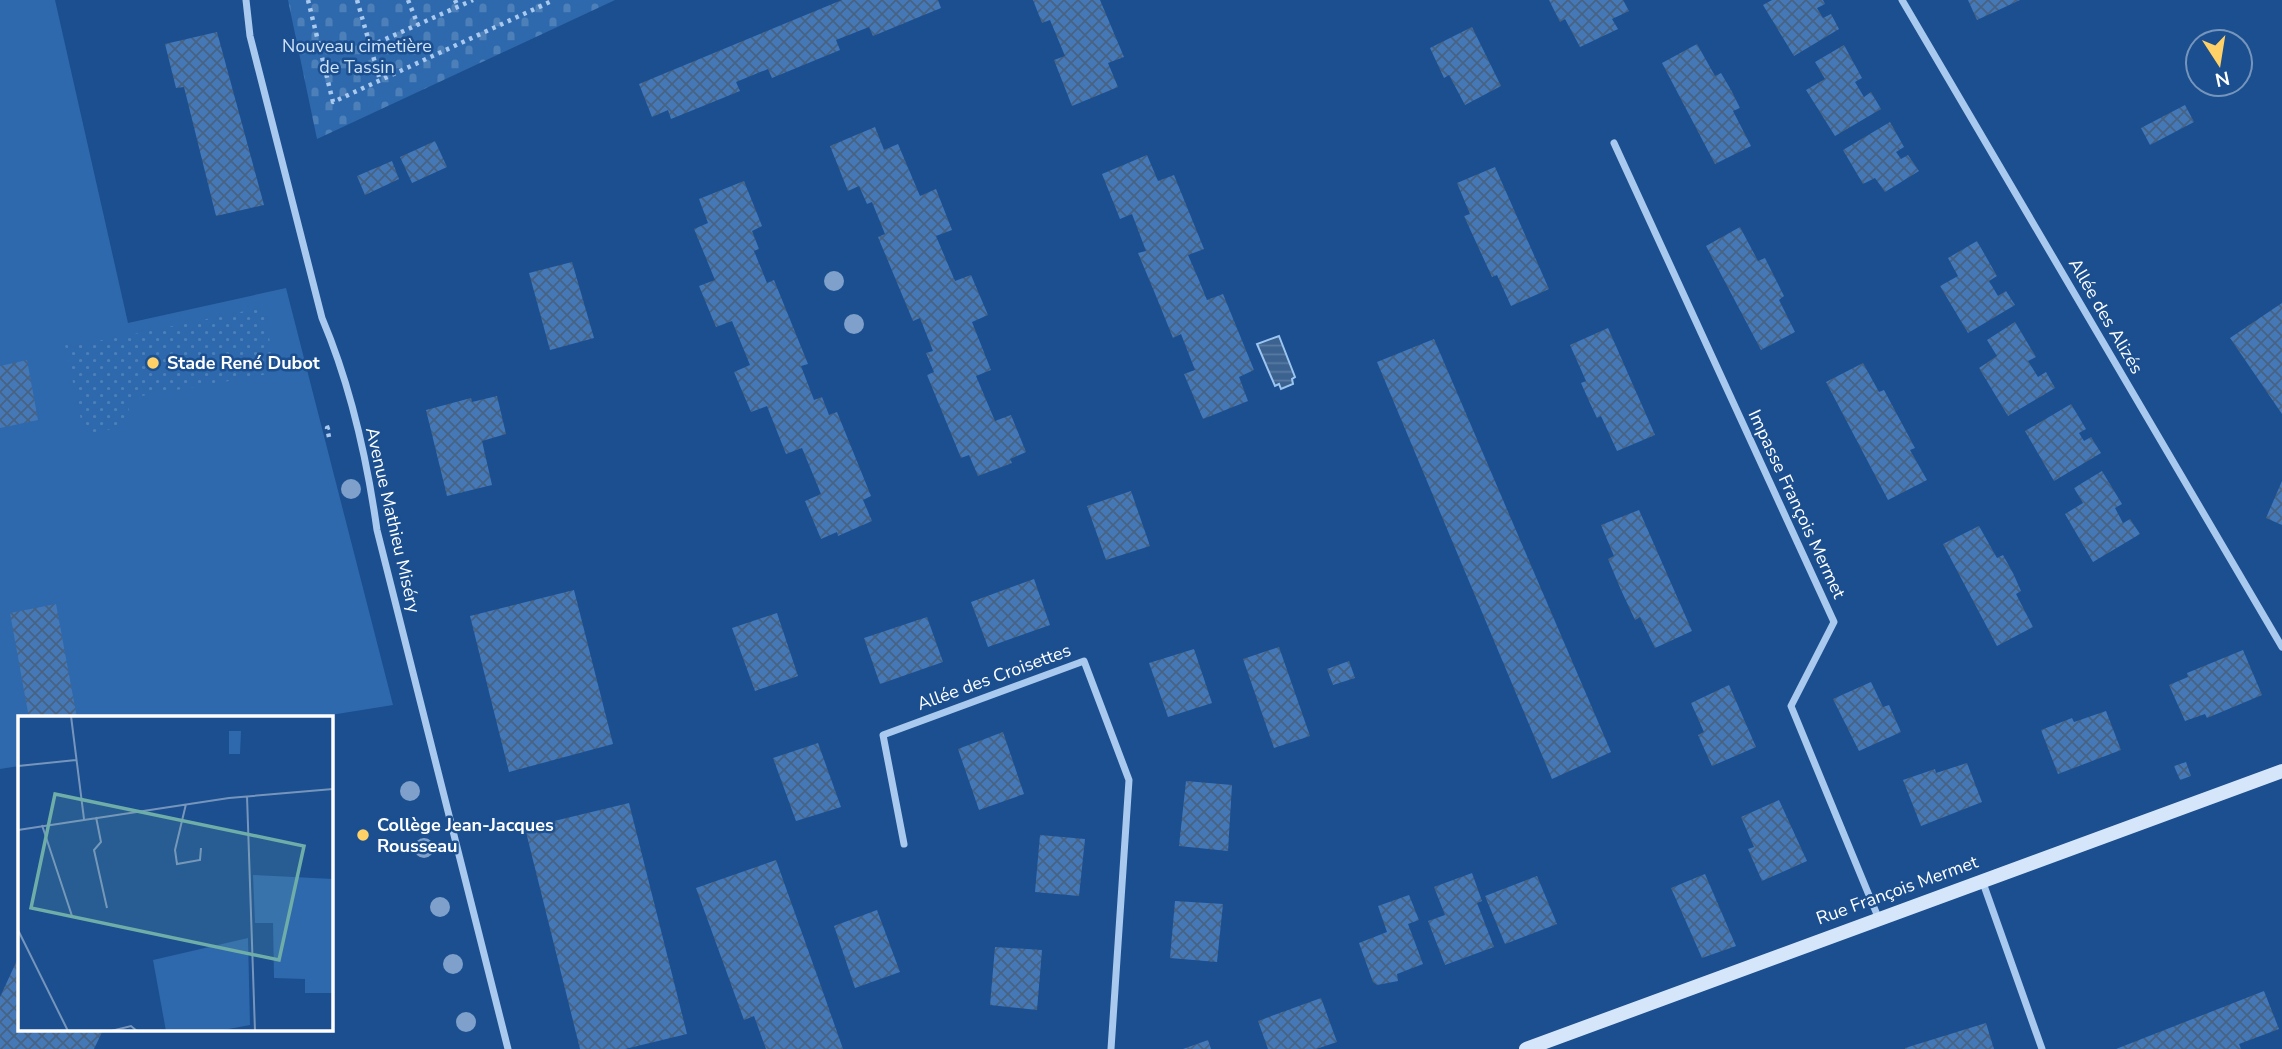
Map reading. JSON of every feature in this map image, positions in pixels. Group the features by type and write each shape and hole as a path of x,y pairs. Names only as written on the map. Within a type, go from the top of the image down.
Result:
{"main road":[{"name":"Rue François Mermet","path":"1526,1049 1878,917 2282,771"}],"street":[{"name":"Avenue Mathieu Miséry","path":"246,0 253,49 322,318 338,355 371,486 377,530 509,1049"},
{"name":"Allée des Alizés","path":"1902,0 2282,647"},
{"name":"Impasse François Mermet","path":"1614,144 1834,622 1791,706 1878,917"},
{"name":"Allée des Croisettes","path":"904,844 883,734 1084,661 1129,780 1111,1049"},
{"path":"1982,880 2042,1049"}],"path":[{"path":"308,0 333,102 554,0"},
{"path":"357,0 380,80"},
{"path":"408,0 418,25"},
{"path":"455,0 458,7"},
{"path":"370,46 473,0"}],"green space":[{"name":"Stade René Dubot","path":"0,0 55,0 128,323 286,288 393,705 324,716 18,716 18,766 0,769"},
{"name":"Nouveau cimetière de Tassin","path":"288,0 615,0 317,139"},
{"path":"265,307 274,373 130,398 128,415 118,428 84,434 65,345 110,339"}],"shaded area":[{"path":"1279,336 1295,377 1292,379 1293,384 1281,389 1279,384 1275,386 1257,344"}],"building":[{"path":"842,0 938,0 941,8 873,36 869,27 836,40 840,50 772,78 768,69 753,75 736,82 740,91 671,119 668,110 652,117 639,84"},
{"path":"1033,0 1100,0 1124,57 1108,63 1118,87 1072,106 1054,60 1065,56 1050,20 1042,23"},
{"path":"1549,0 1623,0 1629,11 1612,19 1618,29 1580,47 1565,19 1560,22"},
{"path":"1772,0 1823,0 1825,4 1817,8 1823,18 1831,14 1839,29 1794,56 1763,5"},
{"path":"1968,0 2020,0 1977,20"},
{"path":"1472,27 1501,86 1465,105 1449,75 1444,78 1430,48"},
{"path":"217,32 264,205 216,216 184,87 176,88 165,44"},
{"path":"1697,44 1715,76 1721,73 1731,90 1740,108 1733,111 1751,146 1715,164 1662,63"},
{"path":"1844,45 1862,78 1855,82 1864,97 1871,92 1881,109 1835,136 1806,90 1825,79 1815,62"},
{"path":"2185,105 2194,122 2150,145 2141,128"},
{"path":"1890,122 1904,147 1896,152 1901,159 1908,155 1919,171 1885,192 1875,178 1863,184 1843,150"},
{"path":"875,127 884,150 898,144 920,196 936,189 952,230 936,236 955,281 971,275 988,315 972,322 991,370 976,376 995,421 1011,415 1026,452 1010,459 1012,463 978,476 969,455 961,458 927,375 934,372 926,353 933,351 920,318 913,321 878,237 885,234 872,202 867,204 859,186 848,191 830,146"},
{"path":"435,141 447,167 412,183 400,157"},
{"path":"1147,155 1158,181 1174,175 1204,249 1188,255 1207,300 1223,294 1254,370 1239,377 1248,401 1203,419 1184,374 1195,370 1181,334 1173,338 1138,253 1146,251 1132,214 1120,219 1102,174"},
{"path":"392,161 399,179 365,195 357,176"},
{"path":"1495,167 1549,289 1511,306 1497,275 1492,277 1464,216 1470,214 1457,183"},
{"path":"744,181 762,226 752,231 759,249 754,251 767,283 774,280 808,364 801,366 814,400 822,397 829,415 837,412 871,496 863,500 872,521 838,536 837,532 821,539 805,501 821,494 802,448 786,454 767,406 751,412 734,372 750,365 732,321 716,327 699,286 715,280 694,229 708,223 699,199"},
{"path":"1740,227 1758,261 1765,258 1784,296 1779,300 1795,332 1761,350 1706,246"},
{"path":"1977,241 1997,276 1989,281 1998,296 2006,291 2015,305 1968,333 1940,286 1958,276 1948,258"},
{"path":"572,262 594,338 550,350 529,273"},
{"path":"2282,303 2282,414 2230,338"},
{"path":"2015,322 2036,357 2028,361 2038,377 2046,372 2055,388 2008,416 1979,368 1997,356 1987,340"},
{"path":"1608,328 1655,435 1617,451 1601,416 1597,418 1581,383 1586,381 1570,345"},
{"path":"1434,339 1611,752 1552,779 1377,362"},
{"path":"27,360 38,420 0,428 0,366"},
{"path":"1863,363 1879,392 1884,390 1915,448 1910,450 1927,480 1888,500 1826,382"},
{"path":"497,396 506,434 482,441 492,485 447,496 426,410 471,398 472,402"},
{"path":"2071,404 2086,429 2079,433 2084,441 2091,437 2101,453 2054,481 2025,431"},
{"path":"2102,471 2122,504 2115,508 2123,523 2130,519 2140,534 2093,562 2065,514 2083,503 2074,488"},
{"path":"2282,481 2282,525 2266,518"},
{"path":"1131,491 1150,546 1106,560 1087,506"},
{"path":"1639,510 1692,631 1655,648 1640,617 1635,620 1621,590 1608,559 1614,556 1601,525"},
{"path":"1979,526 1997,558 2003,555 2013,573 2021,591 2016,594 2033,627 1997,646 1943,544"},
{"path":"1034,579 1050,625 988,647 971,602"},
{"path":"574,590 613,744 509,772 470,616"},
{"path":"56,604 77,716 29,716 10,613"},
{"path":"777,613 798,676 755,691 732,628"},
{"path":"927,617 943,662 880,684 864,638"},
{"path":"1279,647 1310,736 1274,748 1243,659"},
{"path":"1194,649 1212,703 1168,717 1149,663"},
{"path":"2243,650 2262,695 2207,718 2205,714 2185,721 2169,685 2188,677 2187,673"},
{"path":"1349,661 1355,678 1333,685 1327,669"},
{"path":"1871,682 1883,707 1889,705 1901,732 1859,751 1833,699"},
{"path":"1729,685 1756,747 1712,766 1698,735 1704,732 1691,703"},
{"path":"2106,711 2121,750 2058,774 2041,730 2072,718 2074,722"},
{"path":"1003,732 1024,794 979,810 958,749"},
{"path":"818,743 841,807 796,821 773,758"},
{"path":"2186,762 2191,776 2180,780 2174,766"},
{"path":"1967,763 1982,802 1921,826 1903,780 1935,769 1936,773"},
{"path":"1186,781 1232,785 1228,851 1179,846"},
{"path":"1779,800 1807,861 1762,881 1748,849 1754,847 1741,817"},
{"path":"629,803 687,1034 625,1049 580,1049 525,828"},
{"path":"1040,835 1085,839 1079,896 1035,892"},
{"path":"776,860 843,1049 766,1049 754,1016 744,1020 696,888"},
{"path":"1472,873 1482,901 1477,903 1494,947 1445,965 1428,921 1445,915 1434,887"},
{"path":"1705,874 1736,946 1702,958 1671,888"},
{"path":"1537,876 1557,924 1505,944 1485,896"},
{"path":"1409,895 1419,920 1408,924 1423,964 1397,974 1398,981 1377,985 1373,982 1359,943 1387,932 1378,906"},
{"path":"1175,901 1223,904 1217,962 1170,958"},
{"path":"877,910 900,972 855,988 834,926"},
{"path":"995,947 1042,950 1037,1010 990,1005"},
{"path":"18,958 18,1032 102,1032 94,1049 0,1049 0,997"},
{"path":"2264,991 2279,1029 2239,1044 2241,1049 2116,1049"},
{"path":"1321,998 1337,1042 1316,1049 1268,1049 1258,1021"},
{"path":"1986,1023 1994,1049 1905,1049 1905,1048"},
{"path":"1208,1040 1211,1049 1183,1049"}],"place":[{"name":"Stade René Dubot","path":"153,363"},
{"name":"Collège Jean-Jacques Rousseau","path":"363,835"}]}
